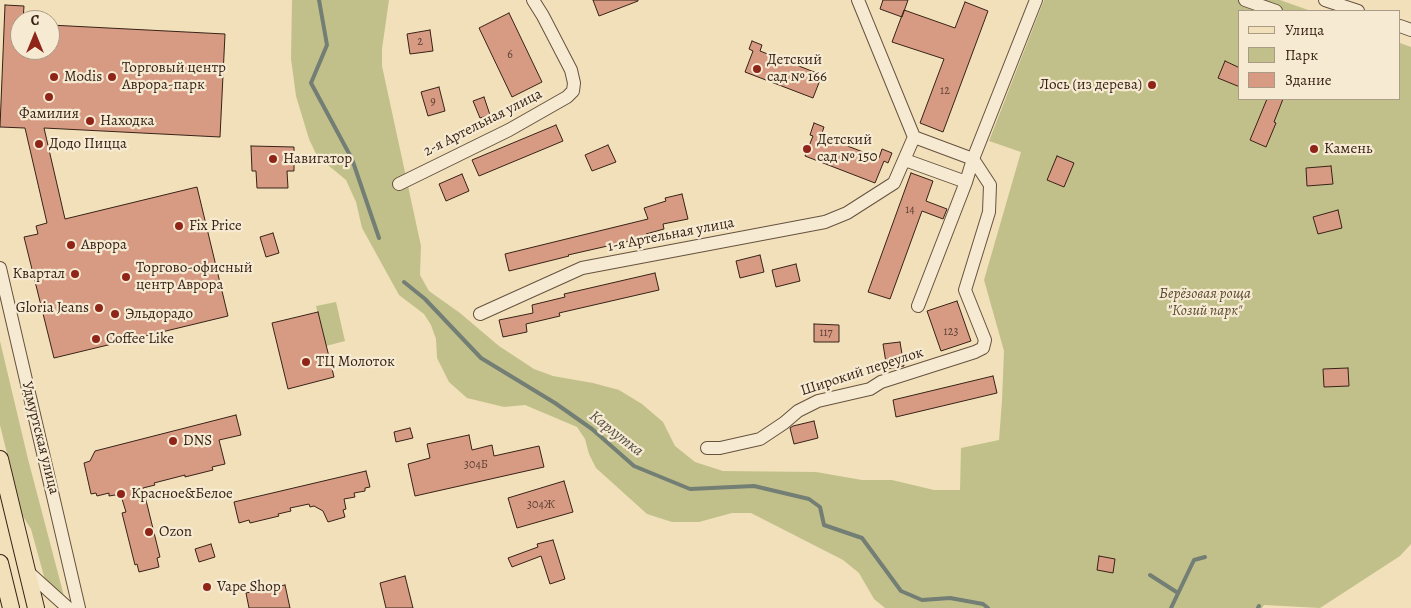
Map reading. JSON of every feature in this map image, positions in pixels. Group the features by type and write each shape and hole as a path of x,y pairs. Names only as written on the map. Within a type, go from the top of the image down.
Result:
{"main road":[{"path":"0,459 36,608"},
{"path":"0,562 11,608"}],"street":[{"name":"2-я Артельная улица","path":"399,184 509,130 567,98 573,91 574,82 571,70 543,16 532,0"},
{"path":"858,0 914,137 973,159"},
{"path":"918,306 966,182 973,159 1036,0"},
{"path":"1245,0 1273,10"},
{"path":"1325,0 1355,10"},
{"name":"1-я Артельная улица","path":"480,314 582,268 825,222 847,213 894,183 914,137"},
{"name":"Широкий переулок","path":"707,448 720,448 760,439 798,411 818,401 870,389 881,382 983,348 985,340 964,290 989,212 990,185 973,159"},
{"path":"905,160 966,182"},
{"name":"Удмуртская улица","path":"0,268 79,608"},
{"path":"28,572 68,608"}],"green space":[{"name":"Берёзовая роща \"Козий парк\"","path":"292,0 389,0 382,49 382,66 421,246 420,275 429,291 460,313 499,346 534,369 553,376 619,390 642,404 663,422 675,446 695,462 723,471 816,472 862,480 892,480 934,490 960,490 961,448 999,440 1004,351 984,280 1021,152 989,141 1044,0 1280,0 1308,10 1238,10 1238,100 1401,100 1401,43 1411,47 1411,544 1400,556 1320,608 1264,605 1262,608 885,608 874,599 859,573 843,560 751,513 732,513 699,522 672,522 647,514 596,468 589,454 585,439 577,427 525,405 504,407 467,398 449,382 437,358 436,339 431,325 424,314 399,295 362,228 356,202 346,180 317,156 309,139 296,96 291,59"},
{"path":"336,302 345,341 326,346 316,306"},
{"path":"0,341 28,459 65,600 45,580 31,529 22,515 0,425"}],"building":[{"path":"593,0 638,0 638,1 599,16"},
{"path":"883,0 908,0 902,17 880,9"},
{"path":"965,2 988,11 943,132 920,123 944,59 892,42 904,10 955,28"},
{"path":"5,5 24,6 24,10 10,10 10,60 60,60 60,26 225,34 220,137 44,128 65,219 197,187 228,316 54,358 24,237 38,234 36,226 47,223 25,128 0,127"},
{"path":"509,13 542,82 512,97 479,28"},
{"path":"430,30 433,51 410,54 407,34"},
{"path":"752,41 762,45 760,51 822,75 813,98 745,72 753,51 749,49"},
{"path":"1225,61 1238,67 1238,86 1218,78"},
{"path":"439,87 445,111 428,116 421,92"},
{"path":"484,97 490,115 480,118 473,101"},
{"path":"1267,100 1283,100 1266,147 1250,140"},
{"path":"814,123 824,127 821,136 879,158 882,149 892,153 888,163 884,161 875,183 805,156 813,136 810,135"},
{"path":"556,125 563,141 479,176 472,160"},
{"path":"608,145 616,162 592,171 585,155"},
{"name":"Навигатор","path":"251,146 294,147 294,171 287,171 288,188 257,188 256,171 252,171"},
{"path":"1057,156 1074,163 1064,187 1047,180"},
{"path":"1331,166 1333,184 1307,186 1306,168"},
{"path":"911,173 933,181 926,201 947,209 943,219 922,211 890,299 868,292"},
{"path":"462,174 469,191 446,201 439,184"},
{"path":"682,194 688,219 663,224 664,229 646,234 647,237 509,271 505,254 648,219 644,208 666,201 665,198"},
{"path":"1338,210 1342,228 1318,234 1313,217"},
{"path":"273,233 279,253 266,257 260,237"},
{"path":"760,255 764,272 740,278 736,261"},
{"path":"796,264 800,281 776,287 772,270"},
{"path":"655,273 659,290 559,313 560,316 526,324 527,332 503,337 499,320 533,313 532,305 565,297 564,294"},
{"path":"957,301 971,341 941,351 927,311"},
{"name":"ТЦ Молоток","path":"318,312 334,377 288,389 272,323"},
{"path":"814,324 839,325 839,342 814,342"},
{"path":"900,342 904,366 887,369 883,344"},
{"path":"1348,368 1349,386 1324,387 1323,369"},
{"path":"993,376 997,393 896,417 893,400"},
{"path":"236,415 241,435 219,440 225,464 212,467 213,470 185,477 185,475 154,483 155,485 143,488 160,557 157,558 159,567 139,572 137,564 135,565 122,513 126,512 122,499 115,495 109,496 109,493 97,496 96,493 91,494 84,463 90,461 95,451"},
{"path":"814,421 818,438 794,444 790,428"},
{"path":"410,428 413,438 396,442 394,432"},
{"path":"469,435 472,450 492,445 494,456 539,446 544,467 415,496 408,464 430,458 427,444"},
{"path":"366,471 370,487 365,488 365,491 354,493 355,497 344,499 346,509 343,510 345,517 328,522 323,511 314,506 310,507 309,504 290,508 291,511 278,514 279,516 250,523 249,520 239,523 234,502"},
{"path":"564,481 573,512 517,528 508,498"},
{"path":"553,540 565,579 550,584 541,556 512,567 508,558 538,547 537,544"},
{"path":"211,544 215,557 199,562 195,549"},
{"path":"1099,556 1115,559 1113,573 1097,570"},
{"path":"405,576 413,608 386,608 380,583"},
{"path":"285,585 290,608 249,608 246,593"}],"waterway":[{"name":"Карлутка","path":"319,0 327,45 311,83 352,159 379,238"},
{"name":"Карлутка","path":"404,282 425,299 481,358 555,403 592,429 634,466 690,489 754,486 809,499 820,507 824,525 862,538 901,591 922,600 950,598 983,604 988,608"},
{"path":"1171,608 1194,560 1205,557"},
{"path":"1150,575 1178,593"}],"place":[{"name":"Детский сад № 166","path":"757,69"},
{"name":"Modis","path":"54,77"},
{"name":"Торговый центр Аврора-парк","path":"112,77"},
{"name":"Лось (из дерева)","path":"1152,85"},
{"name":"Фамилия","path":"49,97"},
{"name":"Находка","path":"90,121"},
{"name":"Додо Пицца","path":"39,144"},
{"name":"Детский сад № 150","path":"807,149"},
{"name":"Камень","path":"1314,149"},
{"name":"Навигатор","path":"273,159"},
{"name":"Fix Price","path":"179,226"},
{"name":"Аврора","path":"71,245"},
{"name":"Квартал","path":"75,274"},
{"name":"Торгово-офисный центр Аврора","path":"126,277"},
{"name":"Gloria Jeans","path":"99,308"},
{"name":"Эльдорадо","path":"115,314"},
{"name":"Coffee Like","path":"96,339"},
{"name":"ТЦ Молоток","path":"306,362"},
{"name":"DNS","path":"173,441"},
{"name":"Красное&Белое","path":"121,494"},
{"name":"Ozon","path":"149,532"},
{"name":"Vape Shop","path":"207,587"}]}
